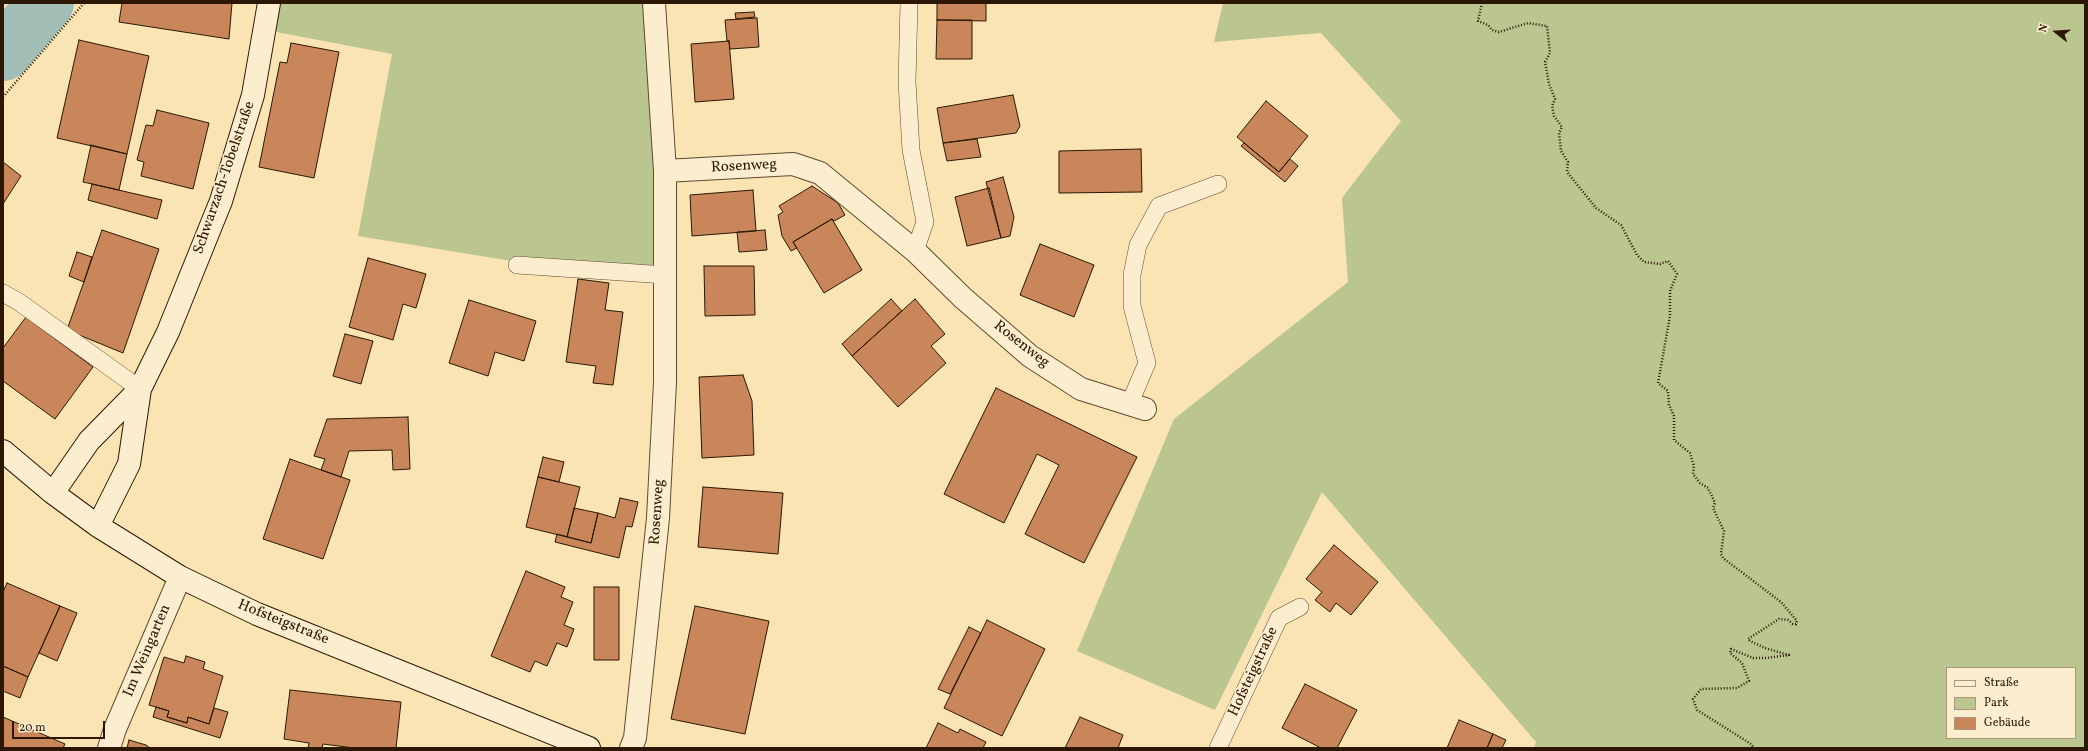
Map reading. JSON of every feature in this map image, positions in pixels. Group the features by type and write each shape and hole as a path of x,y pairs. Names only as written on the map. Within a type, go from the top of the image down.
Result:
{"street":[{"name":"Schwarzach-Tobelstraße","path":"98,526 129,464 140,390 168,332 221,201 253,96 269,3"},
{"name":"Rosenweg","path":"631,748 635,738 658,518 665,382 665,171 654,3"},
{"name":"Rosenweg","path":"665,171 793,164 820,173 915,251 963,298 1030,356 1080,389 1137,407"},
{"name":"Schwarzach-Tobelstraße","path":"53,493 89,441 140,390"},
{"name":"Hofsteigstraße","path":"3,451 53,493 98,526 180,577 257,614 589,748"},
{"name":"Im Weingarten","path":"109,748 115,729 180,577"}],"lane":[{"path":"909,3 907,82 911,143 925,222 915,251"},
{"path":"1137,407 1147,363 1132,306 1132,275 1138,245 1159,206 1218,184"},
{"path":"517,265 666,275"},
{"path":"3,293 19,302 140,390"},
{"name":"Hofsteigstraße","path":"1218,748 1279,618 1300,607"}],"path":[{"path":"3,97 84,3"},
{"path":"1482,3 1478,21 1488,25 1492,30 1499,32 1528,23 1547,26 1550,53 1545,62 1549,84 1555,99 1552,106 1554,116 1562,127 1559,133 1561,151 1568,162 1567,172 1596,208 1621,224 1637,255 1644,262 1660,264 1668,261 1677,274 1670,291 1670,316 1658,383 1668,390 1669,405 1674,416 1674,440 1690,453 1694,466 1693,474 1708,488 1715,503 1713,508 1724,531 1721,554 1723,558 1781,602 1797,621 1796,624 1793,624 1788,620 1779,619 1748,639 1760,646 1789,655 1753,658 1731,649 1730,653 1742,664 1749,681 1737,688 1701,689 1693,699 1697,710 1751,744 1754,748"}],"green space":[{"path":"271,3 651,3 661,269 518,262 358,236 392,54 266,30"},
{"path":"1223,3 2085,3 2085,748 1534,748 1536,742 1322,492 1215,710 1077,651 1174,419 1348,282 1342,198 1401,121 1321,33 1214,42"}],"building":[{"path":"122,3 232,3 229,39 119,22"},
{"path":"937,3 986,3 986,21 937,20"},
{"path":"754,12 755,17 736,19 735,13"},
{"path":"757,18 759,47 730,49 729,41 727,41 725,20"},
{"path":"937,20 972,20 972,59 936,59"},
{"path":"79,40 149,56 127,154 57,138"},
{"path":"729,41 734,99 695,102 691,44"},
{"path":"291,43 339,52 314,178 259,167 280,62 287,63"},
{"path":"1013,95 1020,126 1016,133 943,143 937,108"},
{"path":"1266,101 1308,136 1279,172 1237,137"},
{"path":"157,110 209,123 193,189 141,176 144,162 137,160 146,125 153,126"},
{"path":"977,139 981,157 947,161 943,143"},
{"path":"1244,143 1279,172 1290,159 1298,166 1285,182 1241,146"},
{"path":"91,145 127,154 119,190 83,182"},
{"path":"1141,149 1142,192 1059,193 1059,151"},
{"path":"3,162 21,176 3,204"},
{"path":"1003,177 1014,217 1010,236 1001,238 986,182"},
{"path":"92,184 162,200 157,219 88,200"},
{"path":"812,186 838,203 845,215 834,221 832,219 793,242 797,248 791,251 782,236 778,215 783,212 779,206"},
{"path":"989,188 1001,238 967,246 955,197"},
{"path":"753,190 756,231 692,236 690,195"},
{"path":"832,219 862,270 824,293 793,242"},
{"path":"102,230 159,249 123,353 67,330"},
{"path":"765,230 767,250 739,252 737,232"},
{"path":"1040,244 1094,265 1074,317 1020,295"},
{"path":"77,252 92,257 84,282 69,276"},
{"path":"368,258 426,274 416,308 403,304 393,340 349,327"},
{"path":"704,266 754,266 755,315 705,316"},
{"path":"578,279 609,283 605,310 623,312 613,385 593,383 596,366 566,362"},
{"path":"891,299 902,311 852,356 842,344"},
{"path":"915,299 945,334 931,346 946,363 898,407 852,356"},
{"path":"469,300 536,321 524,361 495,352 488,376 449,363"},
{"path":"26,317 93,367 55,419 3,381 3,348"},
{"path":"345,334 373,341 361,384 333,376"},
{"path":"743,375 752,401 754,455 702,458 699,377"},
{"path":"996,388 1137,457 1084,563 1025,534 1059,465 1037,454 1004,523 944,494"},
{"path":"408,417 410,469 393,470 392,450 349,451 341,477 321,470 325,459 314,456 327,419"},
{"path":"543,457 564,462 559,482 538,477"},
{"path":"290,459 350,480 323,559 263,539"},
{"path":"538,477 580,487 567,537 526,527"},
{"path":"703,487 783,493 778,554 698,547"},
{"path":"620,498 638,502 632,527 626,526 619,558 555,542 557,534 591,543 598,513 615,518"},
{"path":"574,508 598,513 591,543 567,537"},
{"path":"1334,545 1378,582 1351,615 1336,603 1330,612 1315,600 1322,592 1306,579"},
{"path":"526,571 565,587 561,597 573,602 564,625 574,629 567,647 557,643 547,666 535,661 530,672 491,656"},
{"path":"7,583 60,606 28,677 3,666 3,592"},
{"path":"594,587 619,587 619,660 594,660"},
{"path":"60,606 77,613 57,661 39,653"},
{"path":"695,606 769,621 745,734 671,719"},
{"path":"987,620 1045,649 1002,736 944,708"},
{"path":"969,627 981,633 950,694 938,689"},
{"path":"186,656 205,662 203,669 223,676 209,724 188,717 187,723 167,717 169,711 149,705 164,657 184,663"},
{"path":"3,666 28,677 20,698 3,691"},
{"path":"1305,684 1357,710 1337,748 1321,748 1282,728"},
{"path":"290,690 401,702 396,748 354,748 323,744 322,748 308,748 309,743 284,739"},
{"path":"156,707 169,711 167,717 187,723 188,717 209,724 214,708 228,712 220,738 153,717"},
{"path":"3,717 65,744 63,748 3,748"},
{"path":"1080,717 1123,735 1118,748 1065,748"},
{"path":"1459,720 1493,734 1487,748 1447,748"},
{"path":"938,723 958,733 960,729 986,742 983,748 926,748"},
{"path":"1493,734 1506,740 1502,748 1487,748"},
{"path":"129,740 146,745 150,748 127,748"}],"waterway":[{"path":"3,53 46,3"}]}
